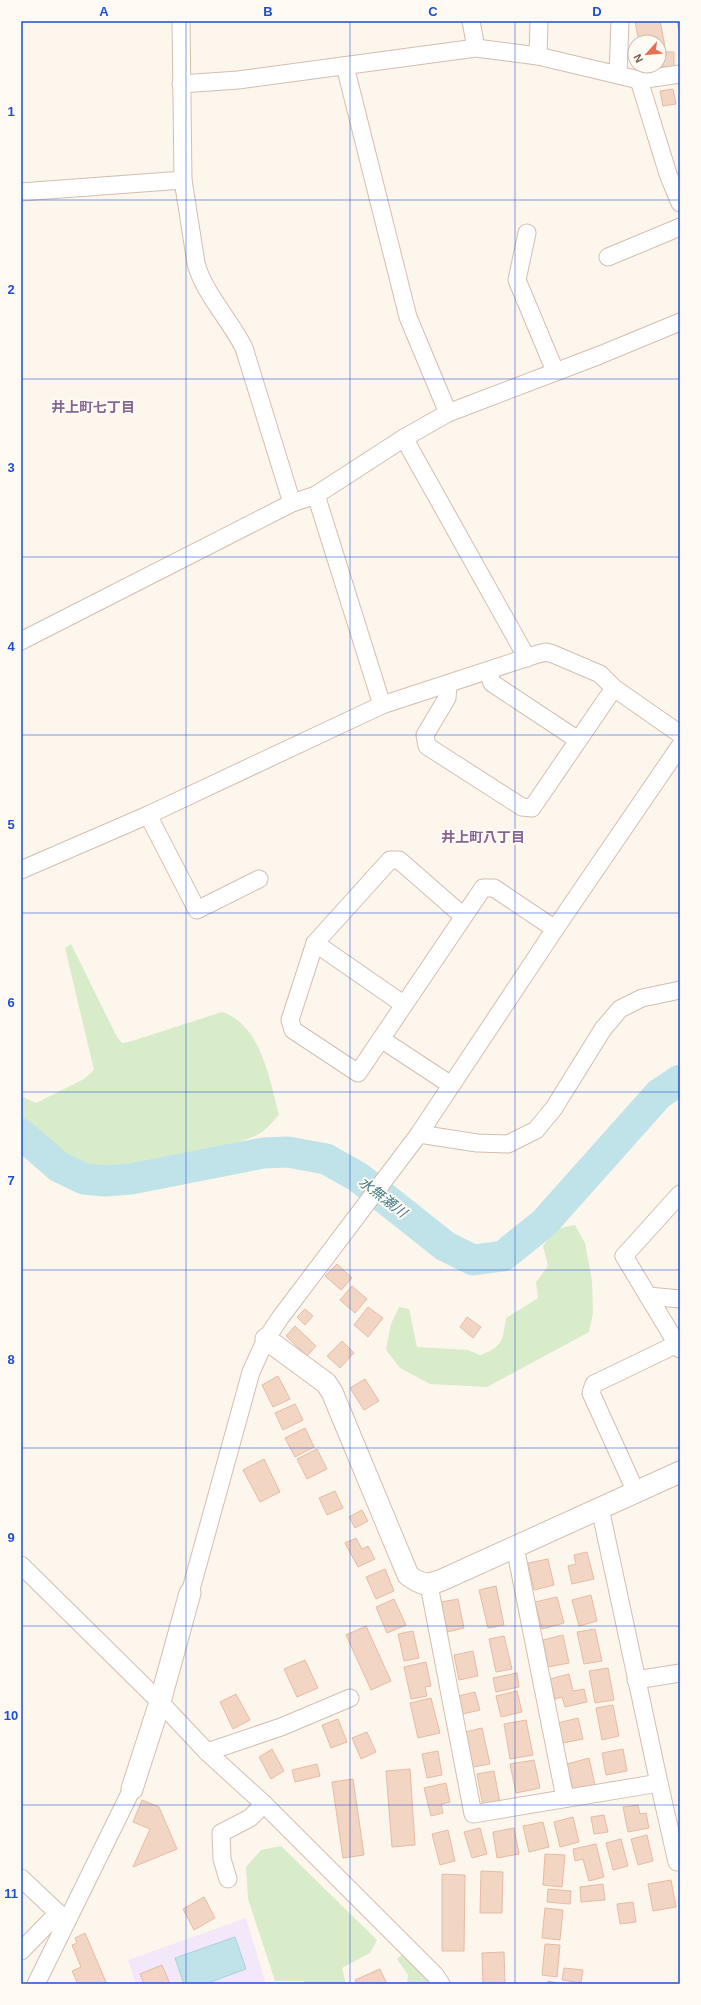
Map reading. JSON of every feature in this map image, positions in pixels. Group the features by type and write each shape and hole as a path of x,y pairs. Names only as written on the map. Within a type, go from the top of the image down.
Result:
{"street":[{"path":"181,21 183,180 199,275 235,330 244,348 292,503"},
{"path":"471,21 476,48"},
{"path":"538,56 539,21"},
{"path":"618,75 620,21"},
{"path":"181,84 238,80 476,48 538,56 639,80 680,74"},
{"path":"346,66 408,317 448,413"},
{"path":"639,80 674,172 680,203"},
{"path":"21,192 183,180"},
{"path":"608,257 680,227"},
{"path":"527,233 517,280 555,371"},
{"path":"21,641 292,503 316,495 404,438 448,413 555,371 600,356 680,322"},
{"path":"404,438 527,658"},
{"path":"316,495 382,705"},
{"path":"21,870 148,815 382,705 448,685 546,652 600,674 614,688 680,734"},
{"path":"488,671 492,683 578,740"},
{"path":"448,685 447,698 425,735 427,746 522,807 532,808 614,688"},
{"path":"36,1984 63,1916 132,1789 160,1702 251,1372 266,1339 280,1318 419,1134 555,929 678,753"},
{"path":"148,815 197,910 259,879"},
{"path":"463,916 399,860 390,860 315,943 290,1020 293,1030 358,1073 403,1004 483,888 494,888 555,929"},
{"path":"315,943 403,1004"},
{"path":"419,1134 477,1144 508,1144 536,1130 554,1108 603,1029 620,1009 642,998 680,990"},
{"path":"381,1039 452,1085"},
{"path":"636,1492 591,1393 594,1384 678,1346 624,1256 677,1202"},
{"path":"648,1296 680,1299"},
{"path":"266,1339 326,1383 332,1392 408,1575 417,1582 429,1585 680,1472"},
{"path":"600,1508 659,1783 677,1862 680,1861"},
{"path":"515,1547 565,1798"},
{"path":"21,1565 160,1702 207,1752 264,1804 430,1970 442,1984"},
{"path":"429,1585 473,1814 659,1783"},
{"path":"636,1680 680,1673"},
{"path":"207,1752 281,1727 350,1698"},
{"path":"228,1879 222,1859 221,1833 250,1818 264,1804"},
{"path":"21,1878 63,1916"},
{"path":"21,1951 63,1916"}],"shaded area":[{"path":"246,1918 266,1984 136,1984 128,1960"}],"green space":[{"path":"71,944 117,1037 122,1043 222,1012 235,1018 246,1028 262,1055 279,1115 262,1132 248,1139 150,1166 106,1174 95,1174 74,1166 56,1155 21,1127 21,1096 36,1103 84,1079 94,1070 65,948"},
{"path":"575,1225 585,1243 592,1281 593,1313 589,1332 487,1387 430,1384 400,1368 386,1350 391,1324 399,1307 409,1309 417,1347 468,1350 480,1355 493,1349 502,1338 506,1318 538,1298 536,1282 548,1266 543,1246 556,1229"},
{"path":"281,1846 377,1940 370,1953 342,1968 346,1984 304,1984 304,1981 275,1981 248,1899 246,1867 261,1850"},
{"path":"403,1954 432,1984 407,1984 408,1975 397,1959"}],"water":[{"path":"235,1937 246,1969 205,1984 184,1984 175,1958"}],"building":[{"path":"635,21 660,21 662,34 637,34"},
{"path":"677,21 680,21 680,36"},
{"path":"667,52 674,52 674,67 667,67"},
{"path":"673,89 676,104 663,106 660,91"},
{"path":"337,1264 352,1278 341,1290 325,1276"},
{"path":"352,1286 367,1299 355,1313 340,1300"},
{"path":"368,1307 383,1318 368,1337 354,1325"},
{"path":"305,1309 313,1316 305,1325 297,1317"},
{"path":"467,1317 481,1327 473,1338 460,1327"},
{"path":"295,1326 316,1346 307,1356 286,1336"},
{"path":"342,1341 354,1353 340,1368 327,1356"},
{"path":"278,1376 290,1399 273,1407 262,1385"},
{"path":"365,1379 379,1401 364,1410 350,1388"},
{"path":"295,1404 303,1420 283,1430 275,1413"},
{"path":"305,1428 314,1447 295,1457 285,1438"},
{"path":"317,1449 327,1469 307,1479 297,1459"},
{"path":"264,1459 280,1492 260,1502 243,1470"},
{"path":"335,1491 343,1508 327,1515 319,1498"},
{"path":"362,1510 368,1521 355,1528 349,1517"},
{"path":"356,1538 362,1549 368,1546 375,1559 358,1567 345,1543"},
{"path":"587,1552 594,1579 572,1584 568,1566 576,1564 574,1555"},
{"path":"548,1559 554,1585 534,1590 528,1563"},
{"path":"385,1569 394,1591 376,1599 366,1577"},
{"path":"496,1586 504,1625 488,1628 479,1590"},
{"path":"591,1595 597,1621 579,1626 572,1600"},
{"path":"557,1597 564,1623 542,1629 535,1602"},
{"path":"394,1599 406,1625 387,1633 376,1607"},
{"path":"458,1599 464,1628 447,1632 441,1602"},
{"path":"366,1626 391,1681 371,1690 346,1635"},
{"path":"595,1629 602,1661 584,1664 577,1632"},
{"path":"413,1631 419,1658 404,1661 398,1634"},
{"path":"563,1635 569,1663 548,1667 543,1640"},
{"path":"504,1636 512,1669 496,1672 489,1639"},
{"path":"473,1651 478,1676 459,1680 454,1655"},
{"path":"305,1660 318,1688 297,1697 284,1669"},
{"path":"426,1662 431,1686 425,1687 427,1696 411,1699 404,1667"},
{"path":"608,1668 614,1700 595,1703 589,1671"},
{"path":"517,1673 519,1687 496,1692 493,1678"},
{"path":"569,1674 573,1691 584,1689 587,1702 565,1707 562,1697 555,1699 550,1679"},
{"path":"517,1691 522,1712 501,1717 496,1696"},
{"path":"475,1692 480,1710 463,1714 458,1696"},
{"path":"236,1694 250,1720 233,1729 220,1702"},
{"path":"431,1698 440,1733 418,1738 410,1703"},
{"path":"613,1705 619,1736 602,1740 596,1708"},
{"path":"578,1718 583,1739 563,1743 558,1723"},
{"path":"338,1719 347,1742 331,1748 322,1725"},
{"path":"526,1720 533,1755 510,1759 504,1724"},
{"path":"482,1728 490,1764 473,1767 465,1732"},
{"path":"367,1732 376,1752 361,1759 352,1738"},
{"path":"272,1749 284,1771 271,1779 259,1757"},
{"path":"623,1749 627,1771 606,1775 602,1753"},
{"path":"438,1751 442,1775 427,1778 422,1754"},
{"path":"589,1758 595,1785 573,1790 567,1764"},
{"path":"534,1760 540,1788 516,1793 510,1764"},
{"path":"317,1764 320,1776 295,1782 292,1770"},
{"path":"410,1769 415,1845 392,1847 386,1771"},
{"path":"494,1771 500,1803 483,1806 477,1774"},
{"path":"353,1779 364,1855 343,1858 332,1782"},
{"path":"446,1783 450,1802 441,1804 443,1813 431,1816 424,1788"},
{"path":"142,1800 159,1807 177,1849 133,1867 150,1829 133,1822"},
{"path":"638,1805 640,1814 646,1813 649,1828 628,1832 623,1807"},
{"path":"604,1815 608,1832 594,1834 591,1817"},
{"path":"573,1817 579,1842 560,1847 554,1822"},
{"path":"543,1822 549,1847 529,1852 523,1826"},
{"path":"480,1828 487,1854 472,1858 464,1832"},
{"path":"514,1828 519,1854 497,1858 493,1832"},
{"path":"448,1830 455,1861 440,1865 432,1834"},
{"path":"647,1835 653,1861 638,1865 631,1839"},
{"path":"621,1839 628,1866 613,1870 606,1843"},
{"path":"596,1844 604,1877 589,1881 583,1859 575,1861 573,1849"},
{"path":"545,1854 565,1855 562,1887 543,1885"},
{"path":"481,1871 503,1872 502,1913 480,1913"},
{"path":"442,1874 465,1875 464,1951 442,1951"},
{"path":"671,1880 676,1907 653,1911 648,1884"},
{"path":"603,1884 605,1900 581,1902 580,1887"},
{"path":"548,1889 571,1891 570,1904 547,1902"},
{"path":"204,1897 215,1918 194,1930 183,1909"},
{"path":"633,1902 636,1922 620,1924 617,1904"},
{"path":"545,1908 563,1910 560,1940 542,1938"},
{"path":"85,1933 106,1982 101,1984 78,1984 72,1971 81,1967 72,1945 77,1943 75,1938"},
{"path":"545,1944 560,1945 557,1977 542,1975"},
{"path":"504,1952 505,1983 483,1984 482,1953"},
{"path":"162,1965 170,1984 144,1984 140,1974"},
{"path":"564,1968 583,1970 581,1983 562,1980"},
{"path":"380,1969 387,1984 357,1984 355,1980"},
{"path":"548,1981 562,1984 548,1984"}],"waterway":[{"name":"水無瀬川","path":"21,1134 59,1167 84,1179 105,1181 131,1179 263,1153 288,1152 326,1159 358,1177 445,1246 473,1260 503,1256 544,1223 659,1094 680,1080"}],"district":[{"name":"井上町七丁目","path":"93,407"},
{"name":"井上町八丁目","path":"483,837"}]}
